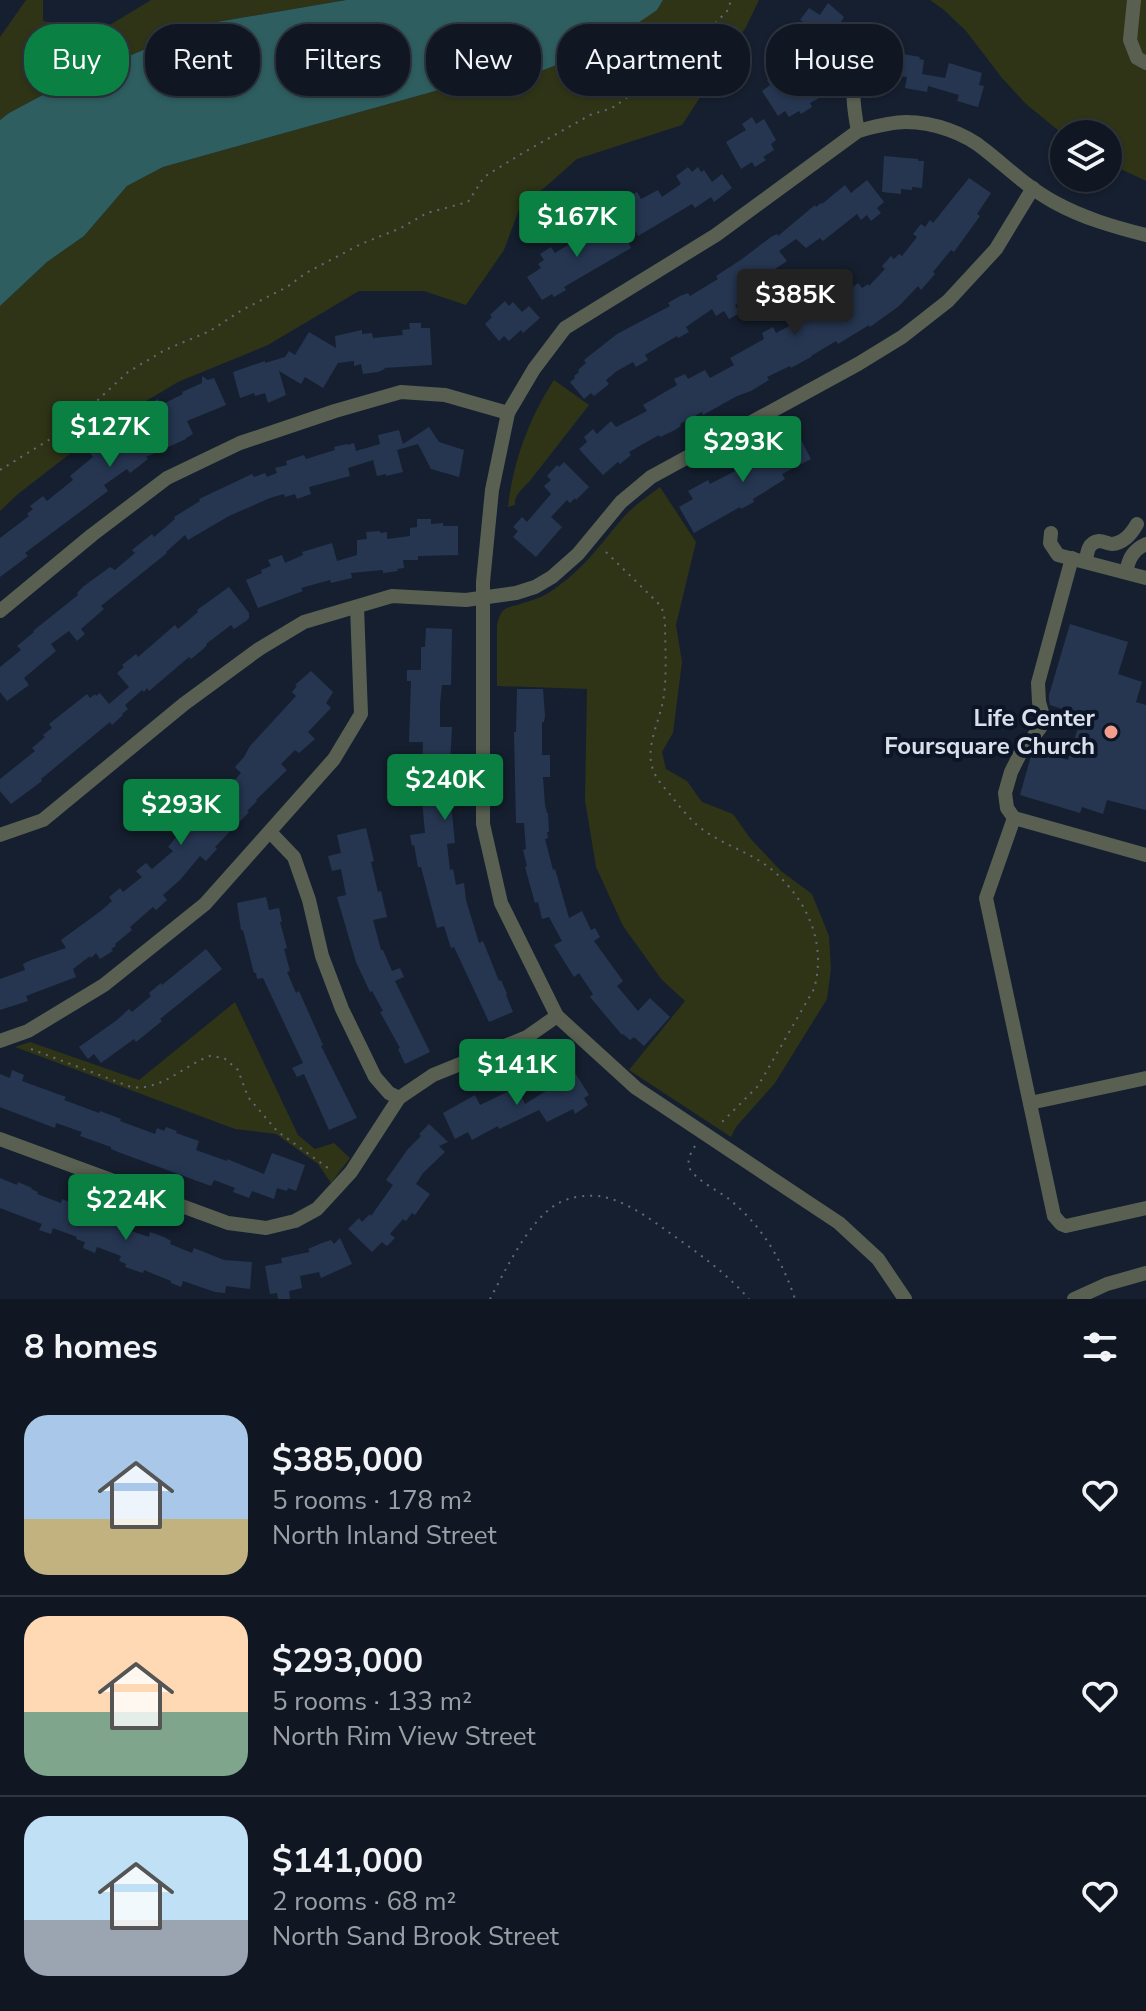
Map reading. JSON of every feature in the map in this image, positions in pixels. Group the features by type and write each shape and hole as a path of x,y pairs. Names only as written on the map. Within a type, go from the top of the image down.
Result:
{"street":[{"path":"1134,0 1130,40 1137,58 1146,63"},
{"path":"853,96 858,131"},
{"path":"905,1299 878,1259 839,1223 636,1088 557,1016 501,903 483,824 482,598 492,490 508,413 534,369 565,328 716,235 858,131 905,122 966,137 1053,201 1112,227 1146,235"},
{"path":"0,835 43,820 184,704 259,649 304,622 392,596 466,600 516,593 552,577 578,554 621,502 651,477 902,337 948,301 996,249 1033,188"},
{"path":"0,611 167,478 240,443 401,392 445,395 508,413"},
{"path":"1137,524 1131,534 1118,542 1099,541 1092,544 1079,560 1038,683 1043,716 1040,728 1020,754 1005,793 1007,808 1014,818 1146,855"},
{"path":"1051,533 1050,543 1058,555 1146,578"},
{"path":"1126,572 1130,556 1146,544"},
{"path":"0,1041 28,1031 104,985 205,904 334,759 361,714 357,607"},
{"path":"1014,818 986,898 1054,1216 1066,1226 1146,1208"},
{"path":"270,832 294,857 309,900 322,956 342,1009 375,1077 389,1093 399,1098"},
{"path":"0,1139 228,1223 266,1228 295,1221 317,1209 351,1172 399,1098 433,1075 527,1037 557,1016"},
{"path":"1030,1103 1146,1078"},
{"path":"1074,1299 1107,1284 1146,1273"}],"path":[{"path":"0,470 52,438 128,372 165,350 210,331 361,244 401,228 427,213 468,202 484,177 590,115 612,108 648,83 667,78 728,10 731,0"},
{"path":"606,552 663,611 665,687 651,748 650,761 655,774 702,829 771,869 806,912 817,943 818,974 814,989 758,1086 721,1123"},
{"path":"31,1049 139,1088 170,1078 210,1056 224,1058 238,1070 248,1097 277,1131 333,1172"},
{"path":"695,1146 688,1158 689,1167 698,1178 742,1209 756,1224 772,1246 795,1299"},
{"path":"490,1299 522,1243 544,1214 557,1203 577,1196 604,1197 642,1213 709,1261 749,1299"}],"shaded area":[{"path":"26,0 43,0 43,21 60,24 24,24 24,96 41,96 0,120 0,37"},
{"path":"151,0 346,0 205,24 145,24 145,49 129,56 129,24 112,24"},
{"path":"346,0 663,0 657,10 636,24 557,24 557,65 541,71 541,24 426,24 426,94 163,167 127,186 84,236 47,262 0,306 0,120 41,96 129,96 129,56 145,49 145,96 260,96 260,24 205,24"},
{"path":"663,0 759,0 747,24 630,24 657,10"},
{"path":"930,0 1146,0 1146,181 1122,170 1122,120 1050,120 1050,124 1026,104 966,31"},
{"path":"557,63 557,96 701,96 682,125 577,159 519,210 504,250 466,305 424,291 359,291 268,345 178,382 111,422 0,511 0,306 47,262 84,236 127,186 163,167 426,94 426,96 541,96 541,71"},
{"path":"554,380 589,405 519,492 515,505 508,507 524,441"},
{"path":"660,487 696,542 676,625 682,662 673,733 662,752 666,769 687,781 702,802 733,814 750,838 781,871 812,894 829,936 831,969 827,999 775,1083 736,1127 731,1137 629,1070 685,1001 662,980 623,926 596,867 585,800 587,689 497,686 497,626 502,612 545,595 567,579 626,514"},
{"path":"235,1002 298,1135 315,1149 334,1143 350,1158 331,1183 318,1164 276,1134 235,1129 15,1047 30,1042 139,1080"}],"building":[{"path":"828,3 844,17 839,24 804,24 800,20 809,8 820,15"},
{"path":"903,54 924,60 922,74 945,78 949,63 982,73 979,85 984,86 978,107 957,101 959,95 928,86 927,92 905,88 907,77 903,77"},
{"path":"766,88 766,96 821,97 810,103 812,107 801,114 799,111 789,117 785,111 778,116 762,91"},
{"path":"752,117 756,124 764,119 776,140 771,144 774,150 755,167 752,162 741,169 726,142 746,130 742,124"},
{"path":"884,156 924,161 922,188 901,189 901,194 882,192"},
{"path":"688,167 692,172 698,167 701,172 704,170 712,182 722,174 732,188 714,202 711,197 695,208 692,204 638,236 623,208 629,205 625,199 637,192 641,199 658,190 662,197 681,184 676,176"},
{"path":"969,178 991,193 977,214 980,216 921,290 918,286 899,306 870,327 838,344 836,341 791,368 767,377 769,380 751,391 659,435 629,452 631,455 603,475 579,449 587,442 584,437 593,429 597,434 611,421 616,427 647,411 643,405 677,385 674,379 685,374 688,379 705,370 710,378 734,365 730,358 764,339 762,333 773,327 776,333 818,308 821,313 827,312 850,295 847,291 858,283 862,288 869,286 885,269 882,266 891,256 894,259 899,254 902,256 917,237 913,234 921,224 925,227 930,220 933,223"},
{"path":"867,180 884,202 877,208 881,213 871,221 867,215 861,220 857,214 823,241 820,238 806,248 796,239 779,251 787,261 747,288 752,296 735,305 740,313 729,319 724,311 716,316 712,309 686,327 689,332 645,355 648,360 636,367 633,362 617,371 606,380 609,384 594,396 591,393 584,399 570,382 586,363 584,360 617,334 670,306 668,303 680,296 688,293 690,296 718,279 716,276 771,237 778,236 845,185 851,193"},
{"path":"594,221 597,226 605,222 614,238 623,232 631,248 564,287 566,290 542,300 527,277 541,268 538,264 544,260 540,254 551,247 555,253 584,233 582,228"},
{"path":"505,301 509,306 513,302 522,312 529,306 540,318 509,341 504,336 499,341 485,324"},
{"path":"409,323 421,323 421,328 430,328 432,365 384,368 363,374 361,364 354,366 354,361 338,363 323,388 305,377 301,384 279,371 286,395 268,403 265,393 240,398 233,372 285,357 289,351 295,355 309,332 336,348 335,336 362,330 362,334 372,333 373,338 403,335 402,330 410,329"},
{"path":"202,376 208,380 214,378 226,405 187,421 193,434 146,457 148,459 130,473 127,469 104,485 108,491 25,553 28,556 0,577 0,538 29,516 27,514 33,509 30,506 43,496 47,501 73,480 70,476 93,457 89,452 100,445 111,460 114,436 145,444 137,418 148,412 145,406 158,399 161,405 183,394 202,383"},
{"path":"429,427 439,442 464,450 459,477 431,469 418,444 397,450 403,472 377,476 373,460 348,468 350,476 309,487 311,494 297,499 295,494 270,498 229,516 188,540 185,535 101,606 104,609 81,629 85,634 77,641 69,631 51,644 56,651 24,678 29,685 7,701 0,692 0,667 21,650 17,646 78,595 84,586 110,567 115,570 135,553 132,550 152,534 154,537 199,499 252,474 254,477 265,473 267,477 277,473 275,468 304,455 306,459 335,450 334,447 354,443 356,451 380,444 378,435 399,430 403,444"},
{"path":"798,434 811,459 782,474 785,479 753,499 754,502 694,533 679,507 693,499 688,491 708,480 710,484 735,471 733,467"},
{"path":"564,462 589,487 576,500 570,503 567,500 551,517 562,527 536,557 513,537 518,531 513,527 522,517 527,522 551,494 544,486 551,480 547,476"},
{"path":"417,519 431,519 431,524 458,526 458,555 418,556 418,560 403,560 404,568 398,571 351,573 352,578 301,588 303,591 258,608 246,580 271,566 268,560 282,555 285,563 303,555 302,552 332,543 337,561 357,555 357,540 367,539 366,532 387,532 387,539 410,536 410,528 417,527"},
{"path":"229,587 249,613 246,621 234,629 231,625 149,691 147,688 144,692 142,690 125,705 128,709 112,725 110,722 11,804 0,791 0,779 35,751 32,748 52,728 49,724 87,694 90,698 100,693 109,704 129,687 117,673 124,667 122,665 136,654 138,657 175,625 178,629 197,610"},
{"name":"Life Center Foursquare Church","path":"1070,624 1128,642 1118,674 1142,682 1136,702 1146,705 1146,810 1107,800 1103,814 1082,807 1080,813 1020,795 1035,750 1068,760 1082,715 1050,705 1049,700"},
{"path":"426,628 452,629 451,685 442,685 440,704 440,727 452,727 449,784 455,843 447,844 450,870 453,869 456,885 464,883 479,943 483,941 513,1012 489,1022 454,947 451,948 444,926 437,928 410,835 425,833 422,800 415,801 415,771 422,771 423,742 409,742 411,681 407,681 407,670 421,670 421,647 425,647"},
{"path":"311,671 333,692 326,703 331,708 308,732 315,739 299,753 295,750 281,764 287,770 256,800 206,861 200,856 163,895 167,900 156,910 153,907 130,927 132,930 115,944 111,949 113,951 100,959 96,953 90,956 73,969 76,977 26,996 28,1001 0,1010 0,979 25,970 23,964 31,960 66,948 61,940 102,910 112,901 109,897 120,888 123,892 142,877 136,871 146,863 152,869 173,851 168,847 180,832 175,828 182,820 185,823 197,810 202,815 241,773 235,767 296,696 292,692 295,685"},
{"path":"517,689 543,689 545,716 542,722 542,755 550,755 550,777 543,777 549,832 545,839 569,918 582,911 591,930 595,928 600,937 594,941 623,981 617,986 638,1011 650,998 670,1017 644,1046 634,1037 630,1040 622,1035 590,997 593,994 579,973 574,977 554,945 562,941 549,917 542,919 538,902 535,903 525,867 524,823 516,823 514,732"},
{"path":"366,828 378,892 381,891 387,917 373,920 381,950 392,971 400,968 404,977 395,981 430,1052 405,1064 400,1048 380,1012 383,1011 356,962 337,897 346,895 341,869 332,871 328,856 341,853 337,835"},
{"path":"266,897 269,910 279,908 290,971 287,972 296,993 299,991 321,1046 357,1118 329,1130 304,1074 297,1077 292,1068 303,1063 263,978 257,979 254,973 241,930 237,903"},
{"path":"206,949 222,969 136,1042 134,1039 101,1063 94,1054 88,1059 79,1047 129,1009 132,1012 151,996 149,993"},
{"path":"570,1065 589,1095 584,1098 588,1105 575,1114 573,1109 547,1122 539,1110 472,1140 468,1132 455,1139 443,1113 475,1095 480,1105 517,1087 525,1104 557,1084 552,1077"},
{"path":"12,1070 24,1075 22,1081 66,1097 64,1100 155,1134 157,1128 177,1131 199,1141 196,1150 264,1174 272,1153 305,1165 296,1191 277,1188 274,1199 252,1191 249,1198 233,1192 235,1188 214,1180 211,1186 118,1152 80,1136 82,1132 56,1123 55,1128 0,1107 0,1074 10,1078"},
{"path":"429,1124 448,1142 439,1146 445,1152 416,1184 430,1194 415,1215 412,1213 406,1221 403,1219 390,1234 395,1238 387,1246 382,1242 372,1252 348,1229 359,1218 362,1222 371,1216 393,1185 386,1180"},
{"path":"0,1178 17,1185 18,1182 32,1188 37,1194 61,1203 62,1199 106,1215 127,1225 125,1229 149,1237 150,1232 164,1237 171,1241 170,1244 192,1253 194,1248 224,1260 252,1262 250,1289 226,1286 225,1293 215,1292 183,1281 181,1287 144,1270 143,1273 125,1267 126,1264 119,1261 121,1256 97,1247 95,1253 83,1248 85,1242 77,1237 53,1228 51,1234 39,1230 42,1224 0,1208"},
{"path":"340,1238 352,1264 321,1278 319,1272 300,1276 302,1288 289,1291 290,1299 278,1299 277,1293 270,1294 265,1266 282,1263 281,1258 310,1252 308,1249 331,1240 334,1244"}],"place":[{"name":"Life Center Foursquare Church","path":"1111,732"}]}
